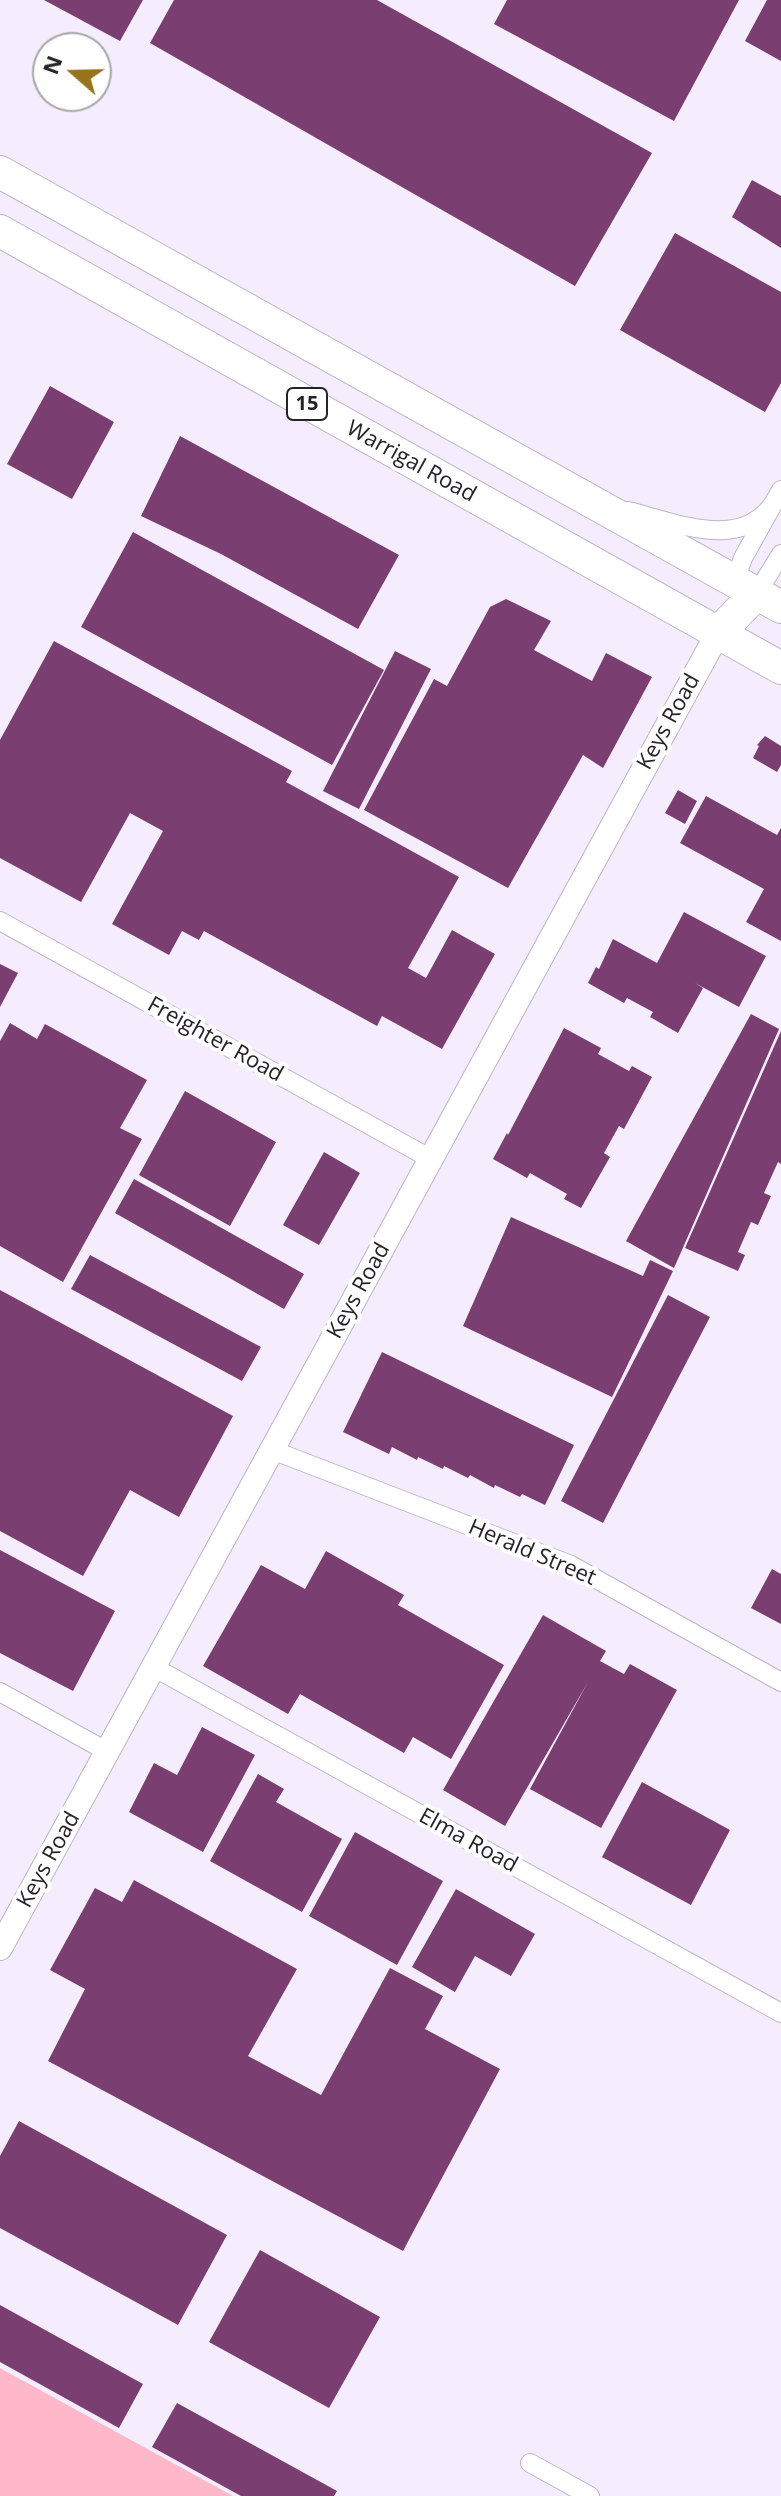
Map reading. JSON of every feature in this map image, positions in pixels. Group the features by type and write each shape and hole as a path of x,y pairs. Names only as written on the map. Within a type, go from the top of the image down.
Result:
{"highway":[{"name":"15","path":"0,172 757,593"},
{"name":"Warrigal Road","path":"0,231 781,668"},
{"path":"718,633 757,593"}],"street":[{"path":"594,503 727,531 756,523 778,495"},
{"path":"757,593 743,558 778,495"},
{"path":"757,593 781,554"},
{"name":"Keys Road","path":"0,1948 718,633"},
{"name":"Freighter Road","path":"0,921 431,1159"},
{"name":"Herald Street","path":"272,1450 571,1565 781,1682"},
{"name":"Elma Road","path":"155,1668 781,2013"},
{"path":"0,1692 108,1752"},
{"path":"530,2463 590,2496"}],"shaded area":[{"path":"0,2368 233,2496 0,2496"}],"building":[{"path":"44,0 143,0 120,41 112,37 112,32 103,32"},
{"path":"174,0 377,0 652,153 575,286 150,43"},
{"path":"507,0 739,0 674,121 494,24"},
{"path":"767,0 781,0 781,61 745,41"},
{"path":"752,180 781,196 781,248 732,217"},
{"path":"675,233 781,292 781,383 765,412 620,330"},
{"path":"50,386 114,422 72,499 7,464"},
{"path":"180,436 399,555 358,629 221,554 141,516"},
{"path":"133,532 384,670 332,765 81,627"},
{"path":"506,599 551,621 534,650 592,681 606,653 652,677 603,768 583,755 508,888 364,810 434,679 447,686 490,607"},
{"path":"54,641 292,771 286,782 459,877 408,968 426,978 452,930 495,954 442,1049 382,1016 377,1026 204,931 199,940 182,931 169,955 112,924 163,831 130,813 81,902 0,858 0,740"},
{"path":"395,651 431,669 359,809 323,791"},
{"path":"765,736 781,746 781,765 777,772 753,758 757,745"},
{"path":"678,790 697,801 685,824 665,813"},
{"path":"706,796 777,835 781,828 781,941 746,922 764,889 680,843"},
{"path":"684,912 766,956 739,1007 695,983 703,988 678,1033 650,1017 653,1012 627,998 624,1003 588,983 596,967 599,969 613,939 657,963"},
{"path":"0,964 18,973 0,1007"},
{"path":"751,1014 779,1029 674,1268 626,1241"},
{"path":"10,1023 37,1039 45,1024 147,1080 120,1128 142,1139 63,1282 0,1246 0,1041"},
{"path":"564,1028 601,1048 598,1054 629,1071 632,1066 652,1077 624,1129 619,1126 604,1153 610,1157 581,1208 564,1199 567,1194 530,1173 527,1178 493,1159"},
{"path":"781,1031 781,1164 778,1162 764,1193 771,1196 758,1225 751,1222 738,1252 745,1255 738,1271 685,1248"},
{"path":"185,1091 276,1142 230,1226 139,1175"},
{"path":"324,1152 360,1173 319,1245 283,1225"},
{"path":"134,1179 304,1274 284,1309 115,1213"},
{"path":"511,1217 643,1276 650,1260 673,1271 612,1397 463,1326"},
{"path":"90,1255 261,1347 242,1381 71,1289"},
{"path":"0,1290 233,1416 179,1517 130,1490 83,1576 0,1531"},
{"path":"668,1295 710,1317 603,1523 561,1501"},
{"path":"382,1352 574,1445 545,1505 495,1485 494,1488 470,1475 468,1478 444,1466 443,1469 418,1457 417,1460 392,1447 389,1454 343,1432"},
{"path":"0,1550 115,1611 73,1691 0,1653"},
{"path":"326,1551 404,1595 398,1605 504,1665 451,1759 413,1737 404,1753 300,1694 288,1714 203,1666 261,1565 305,1589"},
{"path":"772,1569 781,1574 781,1624 751,1608"},
{"path":"543,1615 606,1651 600,1661 624,1674 630,1664 677,1690 601,1828 530,1789 588,1682 505,1826 443,1790"},
{"path":"202,1727 255,1755 203,1852 129,1812 154,1763 177,1775"},
{"path":"258,1774 284,1789 276,1802 342,1839 302,1912 210,1861"},
{"path":"642,1782 730,1830 691,1905 602,1857"},
{"path":"355,1832 443,1881 397,1965 309,1916"},
{"path":"134,1880 297,1969 248,2056 321,2095 390,1968 443,1996 425,2029 500,2069 403,2251 48,2061 85,1989 50,1970 95,1888 122,1902"},
{"path":"456,1889 535,1934 511,1976 475,1956 455,1992 412,1967"},
{"path":"19,2121 227,2235 178,2325 0,2228 0,2156"},
{"path":"260,2250 380,2317 329,2408 209,2342"},
{"path":"0,2305 143,2384 119,2428 0,2362"},
{"path":"177,2403 337,2491 334,2496 241,2496 152,2447"}]}
